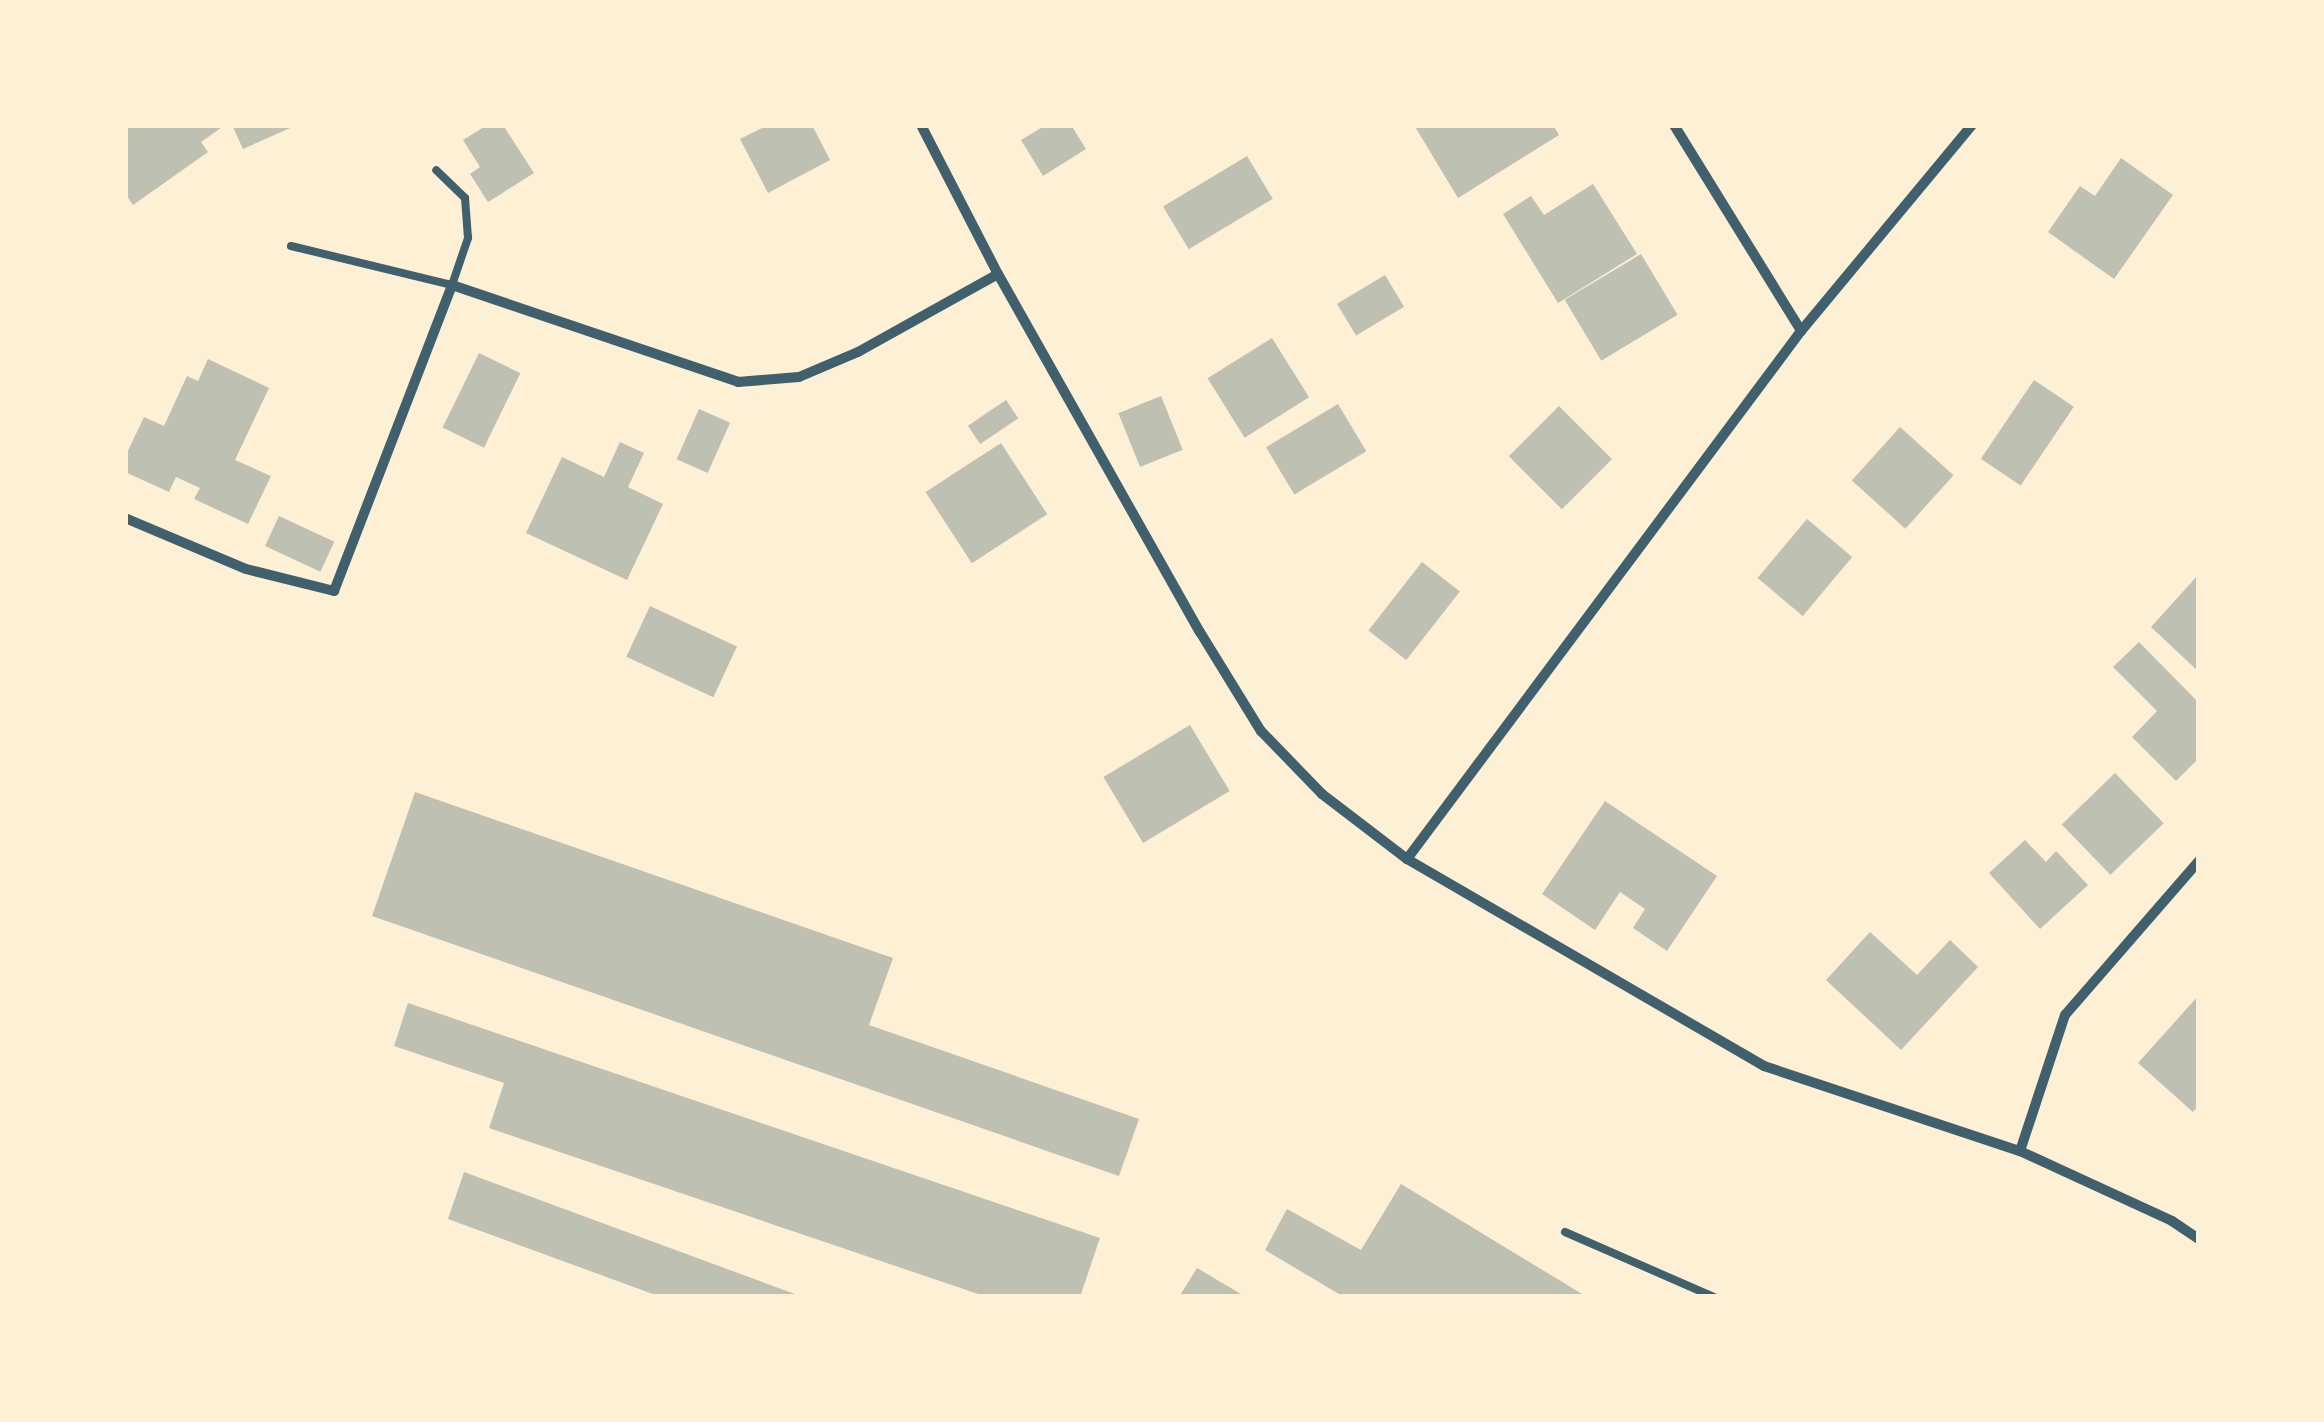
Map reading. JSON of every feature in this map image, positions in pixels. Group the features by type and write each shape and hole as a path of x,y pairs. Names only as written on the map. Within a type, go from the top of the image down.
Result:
{"street":[{"path":"920,125 998,274 1200,632 1262,732 1322,794 1407,859 1764,1066 2020,1151 2172,1222 2199,1240"},
{"path":"1674,125 1801,331"},
{"path":"1407,859 1801,331 1972,125"},
{"path":"125,518 246,569 334,591 452,285 738,382 799,378 858,352 998,274"},
{"path":"2020,1151 2064,1015 2199,861"}],"lane":[{"path":"291,246 452,285 468,238 465,198 436,170"},
{"path":"1565,1232 1714,1297"}],"building":[{"path":"125,125 225,125 201,142 208,152 133,205 125,193"},
{"path":"232,125 297,125 243,149"},
{"path":"487,125 503,125 534,173 488,202 470,174 480,167 463,140"},
{"path":"768,125 812,125 830,160 768,193 740,139"},
{"path":"1046,125 1071,125 1086,149 1043,176 1021,140"},
{"path":"1414,125 1553,125 1559,135 1458,198"},
{"path":"1247,156 1273,199 1189,249 1163,206"},
{"path":"2121,158 2173,195 2114,279 2048,232 2080,186 2095,196"},
{"path":"1593,184 1637,254 1558,303 1503,214 1531,196 1544,215"},
{"path":"1641,254 1678,315 1601,361 1565,300"},
{"path":"1385,275 1404,307 1356,336 1337,304"},
{"path":"1272,338 1309,397 1245,438 1208,378"},
{"path":"479,353 520,373 484,448 443,428"},
{"path":"208,359 269,388 235,460 271,476 248,524 194,499 200,488 176,477 169,492 125,472 125,457 144,417 164,426 187,376 198,381"},
{"path":"2034,380 2074,407 2021,486 1981,459"},
{"path":"1161,396 1183,450 1140,467 1118,413"},
{"path":"1006,400 1018,418 980,444 968,426"},
{"path":"1338,404 1366,451 1294,494 1266,447"},
{"path":"1559,406 1612,459 1562,509 1509,456"},
{"path":"699,409 730,423 708,473 677,459"},
{"path":"1900,427 1954,475 1905,529 1852,481"},
{"path":"620,442 644,453 628,487 663,504 627,580 526,533 562,457 604,477"},
{"path":"1001,443 1047,514 972,563 926,492"},
{"path":"279,516 334,542 320,572 265,546"},
{"path":"1807,519 1852,557 1803,616 1758,578"},
{"path":"1422,562 1460,592 1406,660 1368,631"},
{"path":"2199,574 2199,672 2151,627"},
{"path":"650,606 737,647 713,697 626,657"},
{"path":"2139,642 2199,703 2199,758 2176,781 2132,737 2157,711 2113,667"},
{"path":"1190,725 1230,791 1143,843 1103,777"},
{"path":"2115,773 2164,823 2110,875 2062,824"},
{"path":"415,792 893,958 869,1025 1139,1119 1119,1176 372,916"},
{"path":"1605,801 1717,876 1667,951 1633,928 1645,909 1620,892 1595,930 1542,894"},
{"path":"2025,840 2046,862 2056,851 2088,885 2040,929 1989,873"},
{"path":"1870,932 1917,975 1950,940 1978,967 1901,1050 1826,980"},
{"path":"2199,995 2199,1105 2193,1112 2138,1063"},
{"path":"408,1003 1100,1238 1080,1297 987,1297 489,1128 504,1083 394,1046"},
{"path":"464,1172 803,1297 661,1297 448,1219"},
{"path":"1401,1184 1587,1297 1344,1297 1265,1250 1287,1209 1361,1250"},
{"path":"1197,1268 1246,1297 1179,1297"}]}
